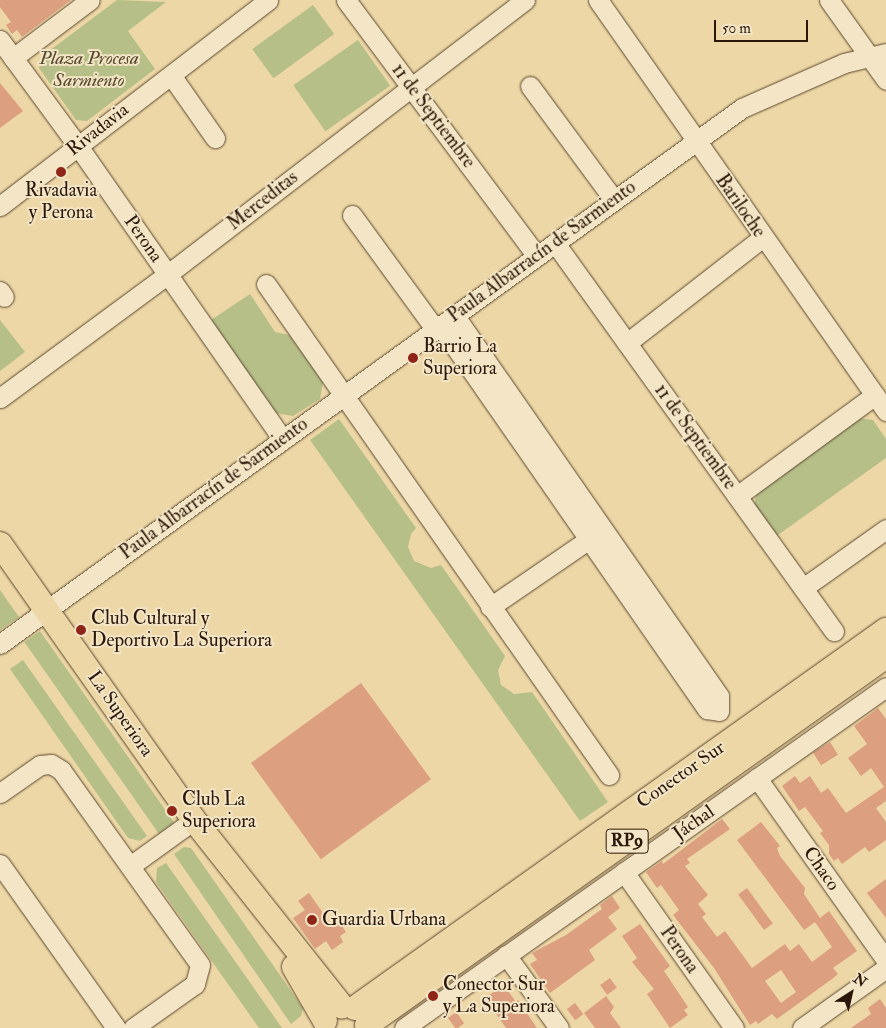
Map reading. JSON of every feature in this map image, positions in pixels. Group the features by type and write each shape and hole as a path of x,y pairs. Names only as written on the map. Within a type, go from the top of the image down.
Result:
{"main road":[{"name":"La Superiora","path":"0,544 200,828 290,960 340,1021"},
{"name":"Conector Sur","path":"340,1021 886,630"},
{"name":"Conector Sur","path":"340,1021 886,656"}],"street":[{"path":"14,58 90,0"},
{"name":"Rivadavia","path":"0,206 268,0"},
{"name":"11 de Septiembre","path":"346,0 537,256"},
{"name":"Merceditas","path":"0,398 168,274 525,0"},
{"name":"Bariloche","path":"598,0 762,238 886,411"},
{"path":"829,0 878,55 886,80"},
{"name":"Perona","path":"0,40 78,146 282,440"},
{"name":"Paula Albarracín de Sarmiento","path":"0,644 695,141 764,96 844,63 878,55"},
{"path":"171,74 215,138"},
{"path":"530,86 614,200"},
{"path":"352,215 443,323 596,534 719,696 719,711 707,709 596,534"},
{"path":"627,343 762,238"},
{"name":"11 de Septiembre","path":"555,243 834,631"},
{"path":"266,284 609,775"},
{"path":"737,496 875,395"},
{"path":"803,588 886,529"},
{"path":"490,606 596,534"},
{"name":"Jáchal","path":"404,1028 886,687"},
{"path":"0,793 40,765 51,764 61,770 200,965 195,984 133,1028"},
{"name":"Chaco","path":"757,778 886,960"},
{"path":"130,866 200,828"},
{"path":"0,864 116,1028"},
{"name":"Perona","path":"624,872 734,1028"},
{"path":"506,955 559,1028"},
{"path":"802,1028 886,968"}],"green space":[{"name":"Plaza Procesa Sarmiento","path":"117,0 166,2 128,31 155,69 87,121 76,120 39,68 41,57"},
{"path":"313,5 334,34 273,78 252,49"},
{"path":"358,40 390,86 325,131 293,85"},
{"path":"250,294 275,332 289,335 323,382 320,399 293,416 275,413 211,320"},
{"path":"0,320 25,352 0,371"},
{"path":"858,418 873,420 886,439 886,458 775,537 754,505 757,490"},
{"path":"339,419 416,528 411,534 408,547 414,561 431,568 441,565 505,656 498,670 501,685 514,694 532,692 608,802 580,821 310,440"},
{"path":"0,590 19,617 0,630"},
{"path":"40,631 174,823 159,834 24,642"},
{"path":"23,660 147,836 140,841 128,838 10,669"},
{"path":"184,847 191,848 303,1008 301,1016 291,1024 174,854"},
{"path":"166,863 282,1028 259,1028 156,882 157,868"}],"building":[{"path":"0,0 71,0 22,37 17,30 12,34 6,25 11,22 0,7"},
{"path":"0,83 23,111 0,128"},
{"path":"361,683 431,779 321,859 251,763"},
{"path":"878,708 886,719 886,801 876,808 886,822 886,840 869,852 865,847 842,864 838,858 834,861 829,854 829,845 820,833 823,831 805,807 799,811 782,786 795,776 800,783 810,776 821,793 828,788 846,813 884,787 871,768 861,776 848,758 867,744 854,726"},
{"path":"830,742 838,755 821,765 813,753"},
{"path":"722,819 730,829 687,859 690,863 685,866 708,895 698,904 706,914 702,917 717,937 725,931 752,968 785,944 790,951 799,944 812,962 832,947 815,922 804,930 737,840 761,822 780,846 777,848 780,856 805,888 804,894 820,918 829,911 857,951 833,968 838,974 777,1019 772,1014 758,1024 756,1021 750,1025 714,968 673,915 679,910 661,885 657,888 646,872 662,861 663,864","holes":["781,970 796,992 781,1003 765,981"]},
{"path":"886,879 886,918 867,893"},
{"path":"747,888 773,924 764,930 738,894"},
{"name":"Guardia Urbana","path":"309,893 333,927 340,923 346,932 340,936 343,942 332,950 326,941 315,949 293,918 305,910 298,901"},
{"path":"612,896 620,908 608,917 617,929 589,950 595,960 550,993 530,964 537,960 532,953 566,935 602,909 600,905"},
{"path":"640,924 670,966 664,971 688,1007 684,1010 688,1015 670,1028 647,994 654,989 632,962 637,958 622,936"},
{"path":"610,978 617,988 607,995 600,985"},
{"path":"504,985 516,1002 518,1000 537,1028 506,1028 485,998"},
{"path":"606,996 614,1007 610,1013 621,1028 595,1028 584,1013"},
{"path":"880,999 886,1008 886,1028 851,1028 871,1014 868,1008"},
{"path":"575,1003 583,1014 575,1020 567,1009"},
{"path":"456,1012 464,1023 455,1028 448,1018"}],"place":[{"name":"Rivadavia y Perona","path":"61,172"},
{"name":"Barrio La Superiora","path":"413,358"},
{"name":"Club Cultural y Deportivo La Superiora","path":"81,630"},
{"name":"Club La Superiora","path":"172,811"},
{"name":"Guardia Urbana","path":"312,920"},
{"name":"Conector Sur y La Superiora","path":"433,996"}]}
